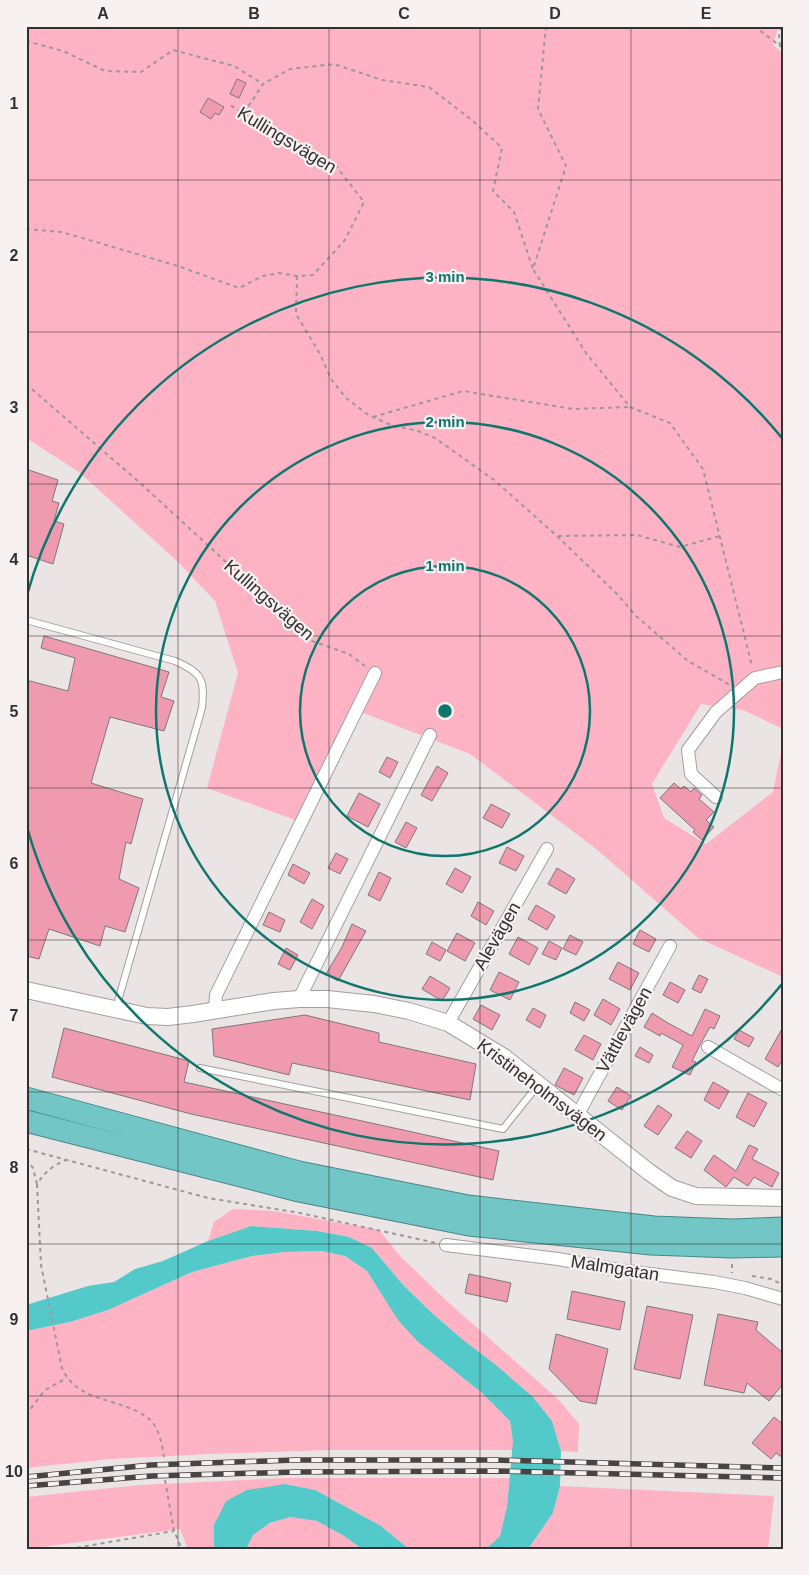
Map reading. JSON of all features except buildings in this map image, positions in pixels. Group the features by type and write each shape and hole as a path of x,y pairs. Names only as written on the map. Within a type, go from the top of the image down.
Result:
{"highway":[{"path":"26,1098 299,1172 468,1206 654,1227 734,1230 783,1228"},
{"path":"26,1122 298,1191 469,1225 783,1258"},
{"path":"732,1254 783,1246"}],"street":[{"path":"716,797 691,774 688,750 716,712 755,678 783,672"},
{"path":"214,1010 216,995 375,673"},
{"path":"299,999 430,735"},
{"name":"Alevägen","path":"448,1023 547,849"},
{"name":"Vättlevägen","path":"578,1114 670,946"},
{"name":"Kristineholmsvägen","path":"26,990 146,1016 168,1017 299,999 326,999 374,1004 409,1011 448,1023 504,1057 649,1172 672,1188 696,1196 783,1198"},
{"path":"708,1047 783,1090"},
{"name":"Malmgatan","path":"446,1245 714,1282 746,1288 783,1299"}],"lane":[{"path":"26,620 175,661 191,668 202,680 204,691 202,708 116,1009"},
{"path":"200,1068 502,1129 538,1084"}],"path":[{"path":"533,269 566,166 538,109 546,26"},
{"path":"754,26 782,47"},
{"path":"781,26 779,37 782,47"},
{"path":"26,41 63,51 106,71 140,72 173,50 234,66 263,84"},
{"path":"244,113 263,84 290,69 334,64 382,80 429,87 473,121 502,148 493,191 514,212 533,269 586,353 630,407"},
{"name":"Kullingsvägen","path":"26,229 62,232 178,266 239,288 263,276 279,273 298,276 313,275 345,240 364,202 336,166 228,104"},
{"path":"298,276 296,314 320,354 331,379 346,398 373,418 435,438 494,480 557,536 618,595 636,616 688,661 740,691"},
{"name":"Kullingsvägen","path":"26,384 139,482 312,641 349,654 375,673"},
{"path":"373,418 463,391 573,409 630,407 670,423 703,469 755,678"},
{"path":"557,536 637,535 680,547 720,536"},
{"path":"26,1149 208,1198 300,1213 446,1245"},
{"path":"26,1159 33,1168 37,1184 41,1265 62,1368 67,1378 81,1391 130,1409 148,1418 157,1430 164,1457"},
{"path":"37,1184 45,1171 53,1165 66,1160"},
{"path":"732,1254 732,1273 740,1274"},
{"path":"748,1275 771,1279 783,1286"},
{"path":"26,1415 45,1390 67,1378"},
{"path":"165,1480 174,1531 182,1549"},
{"path":"69,1549 174,1531"}],"shaded area":[{"path":"26,26 779,26 773,45 783,53 783,729 743,710 701,704 652,784 664,818 706,844 773,792 783,743 783,977 698,938 595,848 470,754 358,711 298,821 207,788 238,673 215,601 178,562 79,472 26,438"},
{"path":"233,1209 274,1211 379,1230 400,1256 449,1303 558,1399 579,1424 578,1452 561,1451 552,1421 533,1397 432,1313 404,1286 372,1248 349,1237 317,1231 251,1226 208,1241 214,1222"},
{"path":"322,1251 345,1256 367,1271 417,1341 482,1393 510,1421 513,1450 329,1450 209,1454 111,1459 26,1468 26,1331 70,1322 108,1310 192,1272 252,1256 285,1252"},
{"path":"286,1478 510,1478 507,1507 500,1536 486,1549 409,1549 381,1526 315,1490 285,1484 214,1545 216,1549 188,1549 180,1529 26,1549 26,1497 140,1485"},
{"path":"560,1486 774,1496 768,1549 528,1549 553,1513"},
{"path":"290,1517 317,1521 344,1536 362,1549 246,1549 252,1536 257,1531 276,1521"}],"water":[{"path":"251,1226 317,1231 349,1237 372,1248 404,1286 432,1313 533,1397 552,1421 561,1451 560,1486 553,1513 528,1549 486,1549 500,1536 507,1507 513,1441 510,1421 482,1393 417,1341 398,1320 367,1271 345,1256 322,1251 285,1252 252,1256 192,1272 108,1310 70,1322 26,1331 26,1305 88,1286 114,1282 135,1269 163,1261 208,1241"},
{"path":"285,1484 315,1490 381,1526 409,1549 362,1549 344,1536 317,1521 290,1517 270,1523 253,1535 246,1549 216,1549 214,1545 214,1525 226,1501 247,1490"}],"railway":[{"path":"26,1477 151,1465 295,1460 496,1460 783,1468"},
{"path":"26,1486 151,1476 296,1472 495,1471 783,1478"}]}
